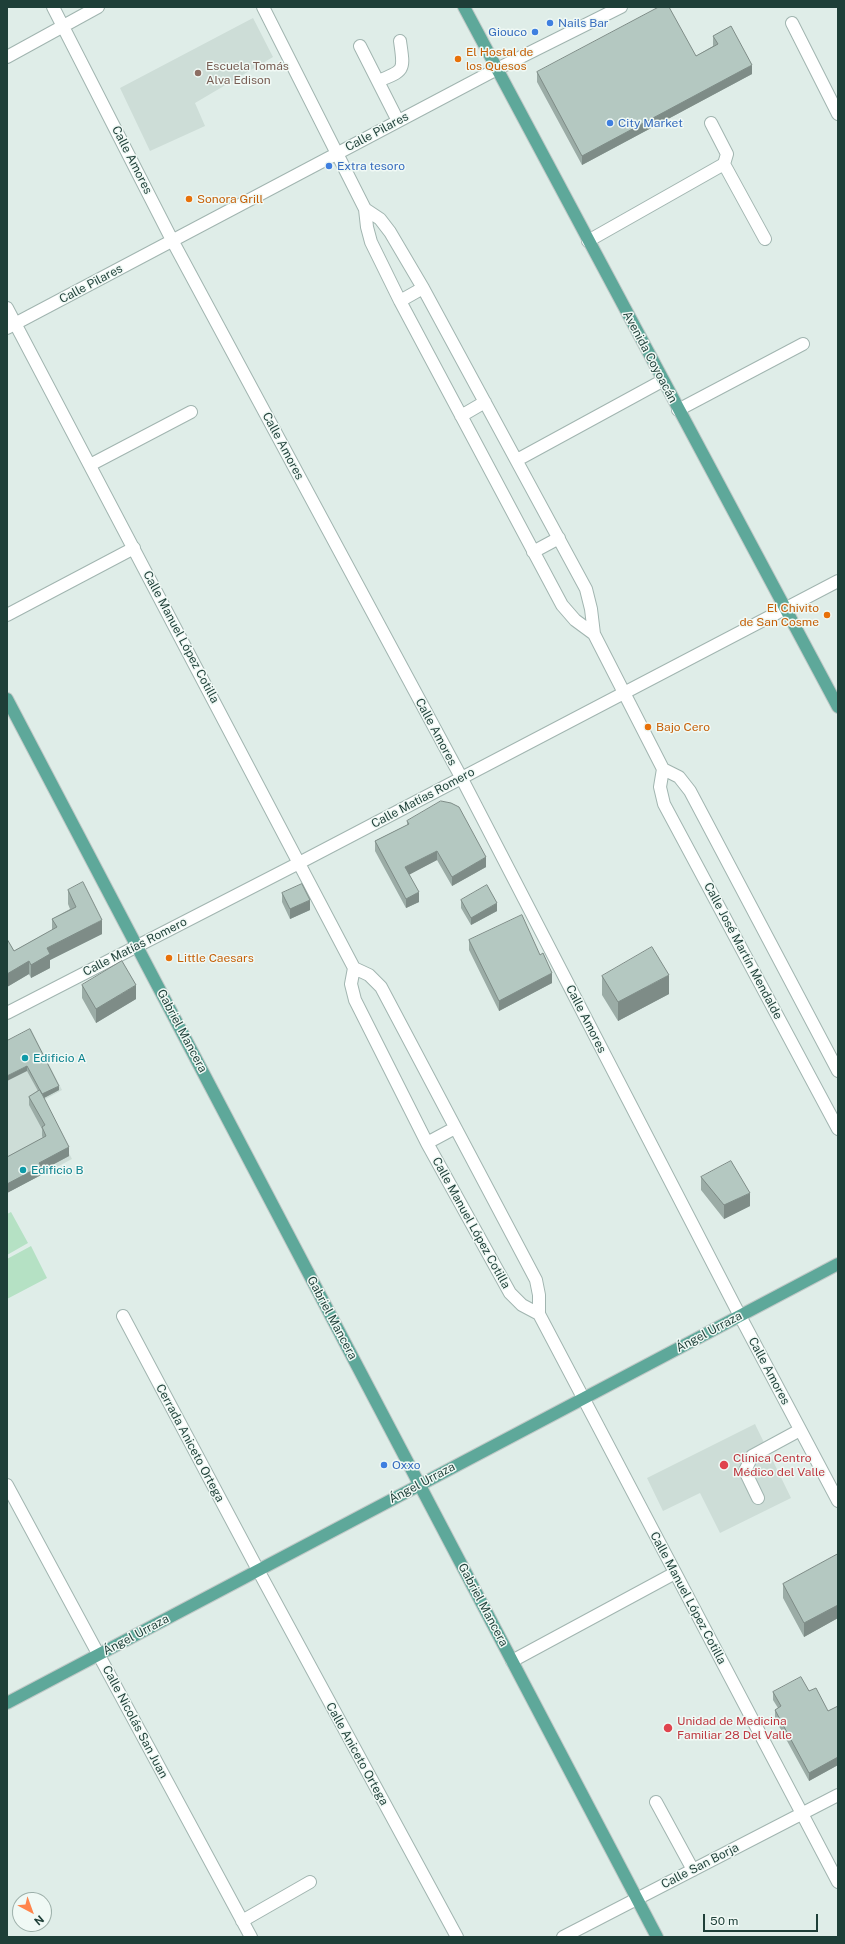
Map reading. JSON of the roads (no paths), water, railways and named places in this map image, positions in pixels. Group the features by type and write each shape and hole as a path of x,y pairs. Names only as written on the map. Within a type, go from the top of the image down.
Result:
{"main road":[{"name":"Avenida Coyoacán","path":"464,7 662,381 786,608 838,707"},
{"name":"Gabriel Mancera","path":"7,699 657,1937"},
{"name":"Ángel Urraza","path":"7,1702 838,1264"}],"street":[{"name":"Calle Amores","path":"53,7 172,240 461,777 740,1316 838,1501"},
{"path":"7,56 98,7"},
{"path":"263,7 365,209 367,227 371,242 400,301 562,605 575,620 594,634"},
{"name":"Calle Pilares","path":"11,326 497,69 621,7"},
{"path":"792,23 838,114"},
{"path":"378,81 401,70 403,64 400,41"},
{"path":"360,46 398,121"},
{"path":"588,241 724,164 727,154 710,123"},
{"path":"724,164 765,239"},
{"path":"365,209 380,219 390,232 423,288 586,589 591,609 594,634 663,769 679,777 690,790 838,1071"},
{"path":"400,301 423,288"},
{"name":"Calle Manuel López Cotilla","path":"7,308 11,326 90,465 354,968 351,984 355,1000 427,1143 510,1293 522,1305 538,1314 838,1882"},
{"path":"678,410 803,344"},
{"path":"517,460 662,381"},
{"path":"461,416 485,402"},
{"path":"90,465 191,412"},
{"path":"533,552 559,538"},
{"path":"7,615 134,548"},
{"name":"Calle Matías Romero","path":"7,1013 299,863 838,581"},
{"name":"Calle José Martín Mendalde","path":"663,769 660,787 664,804 838,1129"},
{"path":"354,968 368,975 381,988 536,1280 540,1295 538,1314"},
{"name":"Calle Manuel López Cotilla","path":"427,1143 455,1128"},
{"name":"Cerrada Aniceto Ortega","path":"123,1316 258,1570"},
{"path":"758,1498 745,1471 752,1456 800,1430"},
{"name":"Calle Nicolás San Juan","path":"7,1485 251,1937"},
{"name":"Calle Aniceto Ortega","path":"258,1570 457,1937"},
{"path":"512,1661 675,1573"},
{"name":"Calle San Borja","path":"563,1937 838,1795"},
{"path":"656,1802 693,1870"},
{"path":"242,1921 310,1882"}],"place":[{"name":"Nails Bar","path":"550,23"},
{"name":"Giouco","path":"535,32"},
{"name":"El Hostal de los Quesos","path":"458,59"},
{"name":"Escuela Tomás Alva Edison","path":"198,73"},
{"name":"City Market","path":"610,123"},
{"name":"Extra tesoro","path":"329,166"},
{"name":"Sonora Grill","path":"189,199"},
{"name":"El Chivito de San Cosme","path":"827,615"},
{"name":"Bajo Cero","path":"648,727"},
{"name":"Little Caesars","path":"169,958"},
{"name":"Edificio A","path":"25,1058"},
{"name":"Edificio B","path":"23,1170"},
{"name":"Oxxo","path":"384,1465"},
{"name":"Clinica Centro Médico del Valle","path":"724,1465"},
{"name":"Unidad de Medicina Familiar 28 Del Valle","path":"668,1728"}]}
